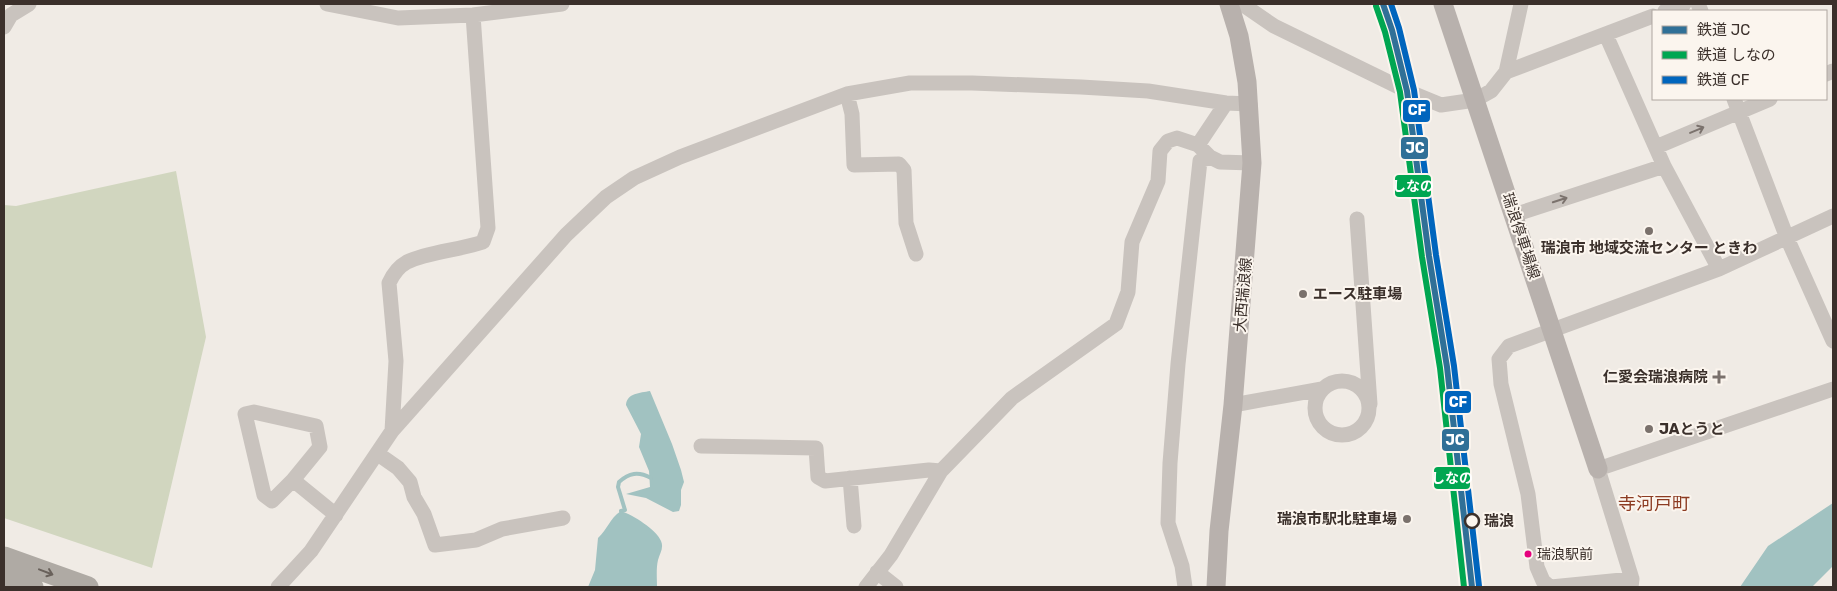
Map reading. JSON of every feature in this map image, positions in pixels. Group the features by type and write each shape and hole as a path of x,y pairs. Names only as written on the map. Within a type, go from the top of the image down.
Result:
{"highway":[{"path":"4,557 88,587"},
{"path":"4,576 34,587"}],"main road":[{"name":"大西瑞浪線","path":"1216,587 1219,531 1233,405 1252,163 1250,104 1239,36 1229,4"},
{"name":"瑞浪停車場線","path":"1443,4 1598,469"}],"street":[{"path":"4,27 11,15 29,4"},
{"path":"327,4 394,11 473,15 562,4"},
{"path":"1242,4 1274,26 1441,105 1475,100 1491,91 1506,72 1522,4"},
{"path":"1669,10 1684,4"},
{"path":"392,431 396,361 389,283 394,272 406,262 483,242 488,228 473,15"},
{"path":"1506,72 1652,16"},
{"path":"1606,35 1664,166 1718,269"},
{"path":"278,587 311,551 392,431 560,242 606,197 634,178 680,157 847,94 910,83 972,83 1148,91 1226,103 1250,104"},
{"path":"847,94 852,114 854,165 899,164 904,170 906,222 916,254"},
{"path":"1656,147 1736,106 1765,100"},
{"path":"1198,145 1226,103"},
{"path":"1736,106 1787,238 1833,341"},
{"path":"866,587 891,555 941,471 1012,398 1116,324 1128,292 1132,242 1158,180 1160,151 1168,141 1177,138 1198,145 1210,157 1220,162 1252,163"},
{"path":"1185,587 1182,566 1168,523 1170,463 1178,364 1200,161 1210,157"},
{"path":"1514,215 1664,166"},
{"path":"1833,216 1718,269 1509,346 1499,359 1501,384 1528,494 1537,567 1543,581 1550,587 1632,583 1598,469 1833,389"},
{"path":"1357,219 1370,404 1370,413 1361,429 1353,434 1344,435 1326,430 1316,416 1315,406 1317,397 1329,384 1337,381 1346,380 1362,388 1370,404"},
{"path":"1233,405 1322,390"},
{"path":"254,412 316,426 320,448 293,480 272,500 264,495 245,414 254,412"},
{"path":"701,446 816,448 818,477 825,481 928,470 941,471"},
{"path":"378,454 398,468 410,482 414,497 424,514 435,545 476,540 502,529 563,518"},
{"path":"850,478 854,526"},
{"path":"293,480 336,515"},
{"path":"877,572 896,587"}],"green space":[{"path":"176,171 206,337 152,568 4,518 4,205 16,206"}],"water":[{"path":"650,391 672,444 684,482 681,490 679,511 673,512 646,498 626,494 650,487 649,471 639,447 641,434 626,405 631,396"},
{"path":"1833,503 1833,566 1812,587 1740,587 1768,546"},
{"path":"621,511 644,523 655,532 661,541 662,548 657,566 657,587 588,587 595,570 598,538"}],"waterway":[{"path":"621,511 625,510 618,487 619,482 634,474 642,474 651,478"}],"rail line":[{"name":"JC","path":"1383,4 1392,30 1407,91 1429,256 1447,367 1472,587"},
{"name":"CF","path":"1391,4 1399,28 1414,90 1436,255 1454,366 1479,586"},
{"name":"しなの","path":"1376,6 1385,32 1400,92 1422,257 1440,368 1464,587"}],"place":[{"name":"瑞浪市 地域交流センター ときわ","path":"1649,231"},
{"name":"エース駐車場","path":"1303,294"},
{"name":"仁愛会瑞浪病院","path":"1719,377"},
{"name":"JAとうと","path":"1649,429"},
{"name":"瑞浪市駅北駐車場","path":"1407,519"},
{"name":"瑞浪","path":"1472,521"},
{"name":"瑞浪駅前","path":"1528,554"}],"district":[{"name":"寺河戸町","path":"1654,504"}]}
